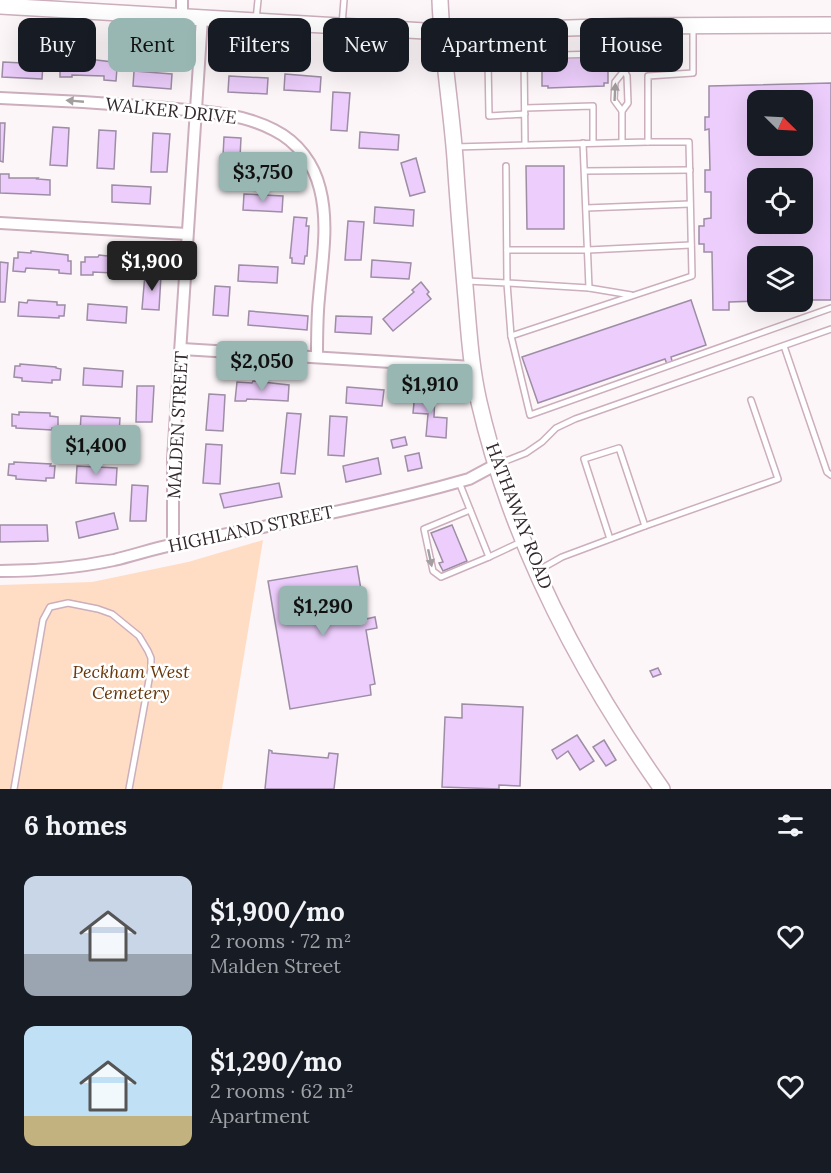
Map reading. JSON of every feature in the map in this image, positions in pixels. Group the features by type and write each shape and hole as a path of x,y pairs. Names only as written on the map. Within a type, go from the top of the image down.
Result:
{"main road":[{"name":"HATHAWAY ROAD","path":"440,0 441,18"},
{"path":"0,6 208,18"},
{"path":"568,27 831,25"},
{"name":"HATHAWAY ROAD","path":"446,72 472,367 479,402 497,464 538,571 596,687 631,745 662,789"}],"street":[{"path":"182,0 182,17"},
{"name":"MALDEN STREET","path":"173,544 173,459 202,18"},
{"name":"WALKER DRIVE","path":"0,98 59,100 234,116 274,130 294,144 311,165 320,189 324,215 317,357"},
{"path":"0,223 187,234"},
{"path":"182,349 472,367"},
{"name":"HIGHLAND STREET","path":"0,571 58,569 86,565 141,554 173,544 256,530 459,482 497,464"}],"lane":[{"path":"256,18 258,0"},
{"path":"343,18 344,0"},
{"path":"648,141 648,76 693,73 693,26"},
{"path":"488,72 489,116 593,106 593,142"},
{"path":"524,72 525,145"},
{"path":"622,111 628,103 627,76 623,72 615,82 614,100 622,111 622,142"},
{"path":"454,147 593,142 689,142 692,276 511,336"},
{"path":"583,143 589,288"},
{"path":"506,166 507,283 511,336 530,415 831,308"},
{"path":"585,171 690,170"},
{"path":"586,208 690,204"},
{"path":"507,250 588,250 691,245"},
{"path":"464,281 589,288 634,295"},
{"path":"497,464 526,453 556,428 575,419 831,329"},
{"path":"784,346 826,472 831,475"},
{"path":"538,571 562,557 778,479 751,400"},
{"path":"610,539 584,459 619,448 645,526"},
{"path":"459,482 489,557"},
{"path":"470,510 424,529 433,571 441,577 525,540"},
{"path":"14,789 43,620 50,607 68,603 112,614 139,636 151,658 129,789"}],"green space":[{"name":"Peckham West Cemetery","path":"263,540 222,789 0,789 0,585 92,582 188,562"}],"building":[{"path":"580,56 580,72 608,72 608,83 604,83 604,86 548,88 548,86 542,86 542,72 568,72 568,57"},
{"path":"96,60 108,61 108,72 117,72 116,81 104,80 104,76 60,77 60,72 96,72"},
{"path":"3,62 18,63 18,72 42,72 42,79 2,77"},
{"path":"134,72 172,74 171,89 133,86"},
{"path":"285,74 321,77 320,92 284,90"},
{"path":"229,76 268,78 267,94 228,92"},
{"path":"831,83 831,300 813,300 813,246 747,246 747,301 729,302 729,310 713,310 712,252 704,252 704,244 699,244 699,226 704,226 704,219 711,218 711,192 705,192 705,170 710,170 709,129 705,130 705,117 709,117 709,86"},
{"path":"333,92 350,93 347,131 331,130"},
{"path":"0,123 5,123 3,162 0,161"},
{"path":"53,127 69,128 67,166 50,165"},
{"path":"99,130 116,131 114,169 97,168"},
{"path":"360,132 399,135 398,150 359,148"},
{"path":"153,133 170,134 167,172 151,172"},
{"path":"224,137 241,138 239,176 222,175"},
{"path":"416,158 425,192 410,196 401,163"},
{"path":"526,166 564,166 564,229 527,229"},
{"path":"0,174 9,174 9,178 50,180 50,195 0,193"},
{"path":"112,185 151,187 150,204 112,202"},
{"path":"244,194 283,196 282,212 243,210"},
{"path":"375,207 414,210 413,226 374,223"},
{"path":"294,217 307,218 306,226 309,226 307,256 305,256 304,264 292,263 292,258 290,258"},
{"path":"348,221 364,222 361,260 345,260"},
{"path":"31,251 68,255 68,261 71,261 71,274 59,273 59,270 26,268 25,272 13,271 14,258 18,258 18,252 31,253"},
{"path":"99,255 135,259 134,274 93,272 93,275 81,275 81,262 85,262 85,257 98,257"},
{"path":"372,260 411,263 409,279 371,277"},
{"path":"0,262 8,263 5,302 0,302"},
{"path":"239,265 278,267 277,283 238,281"},
{"path":"145,274 161,275 159,310 142,309"},
{"path":"421,282 429,292 427,294 431,299 393,331 383,319 414,292 412,290"},
{"path":"215,286 230,287 228,316 213,315"},
{"path":"28,300 57,302 57,305 65,305 64,316 59,316 59,318 18,316 19,302 27,303"},
{"path":"691,300 706,345 671,357 673,365 668,367 665,359 538,403 522,357"},
{"path":"88,304 127,307 126,323 87,320"},
{"path":"249,311 308,316 307,330 248,325"},
{"path":"336,316 372,317 371,334 335,332"},
{"path":"20,364 61,369 60,380 52,380 52,383 22,381 22,378 14,377 15,366 20,366"},
{"path":"84,368 123,371 122,387 83,385"},
{"path":"253,381 289,385 288,401 247,399 246,401 235,401 237,382 252,383"},
{"path":"137,386 154,386 152,422 136,422"},
{"path":"347,387 384,390 382,406 346,403"},
{"path":"415,392 435,394 434,417 447,418 446,438 426,436 428,414 413,413"},
{"path":"209,394 225,395 223,431 206,430"},
{"path":"19,412 50,413 50,416 58,417 58,428 52,428 52,430 16,428 12,426 12,414 19,415"},
{"path":"287,413 301,414 295,474 281,473"},
{"path":"81,416 120,418 119,434 80,432"},
{"path":"330,416 347,417 344,456 328,455"},
{"path":"405,437 407,445 393,448 391,440"},
{"path":"206,444 222,445 220,484 203,483"},
{"path":"419,453 422,468 408,471 405,456"},
{"path":"378,458 381,474 346,482 343,466"},
{"path":"14,462 51,464 50,466 55,466 54,478 46,478 46,481 16,479 16,476 8,475 9,464 14,464"},
{"path":"77,466 117,468 116,485 76,483"},
{"path":"279,483 282,497 224,508 220,494"},
{"path":"132,485 148,486 146,521 130,521"},
{"path":"114,513 118,529 79,538 76,522"},
{"path":"0,525 47,525 48,541 0,542"},
{"path":"452,525 467,561 443,571 439,563 443,562 431,533"},
{"path":"357,566 366,619 375,617 377,628 366,630 375,684 370,685 371,695 290,709 268,581"},
{"path":"658,668 661,674 653,677 650,671"},
{"path":"462,704 523,707 520,786 499,785 499,789 442,787 445,717 462,718"},
{"path":"577,735 594,761 580,770 568,751 557,759 552,750"},
{"path":"604,740 616,760 606,766 593,747"},
{"path":"269,750 272,753 328,758 329,753 338,754 334,789 265,789"}]}
